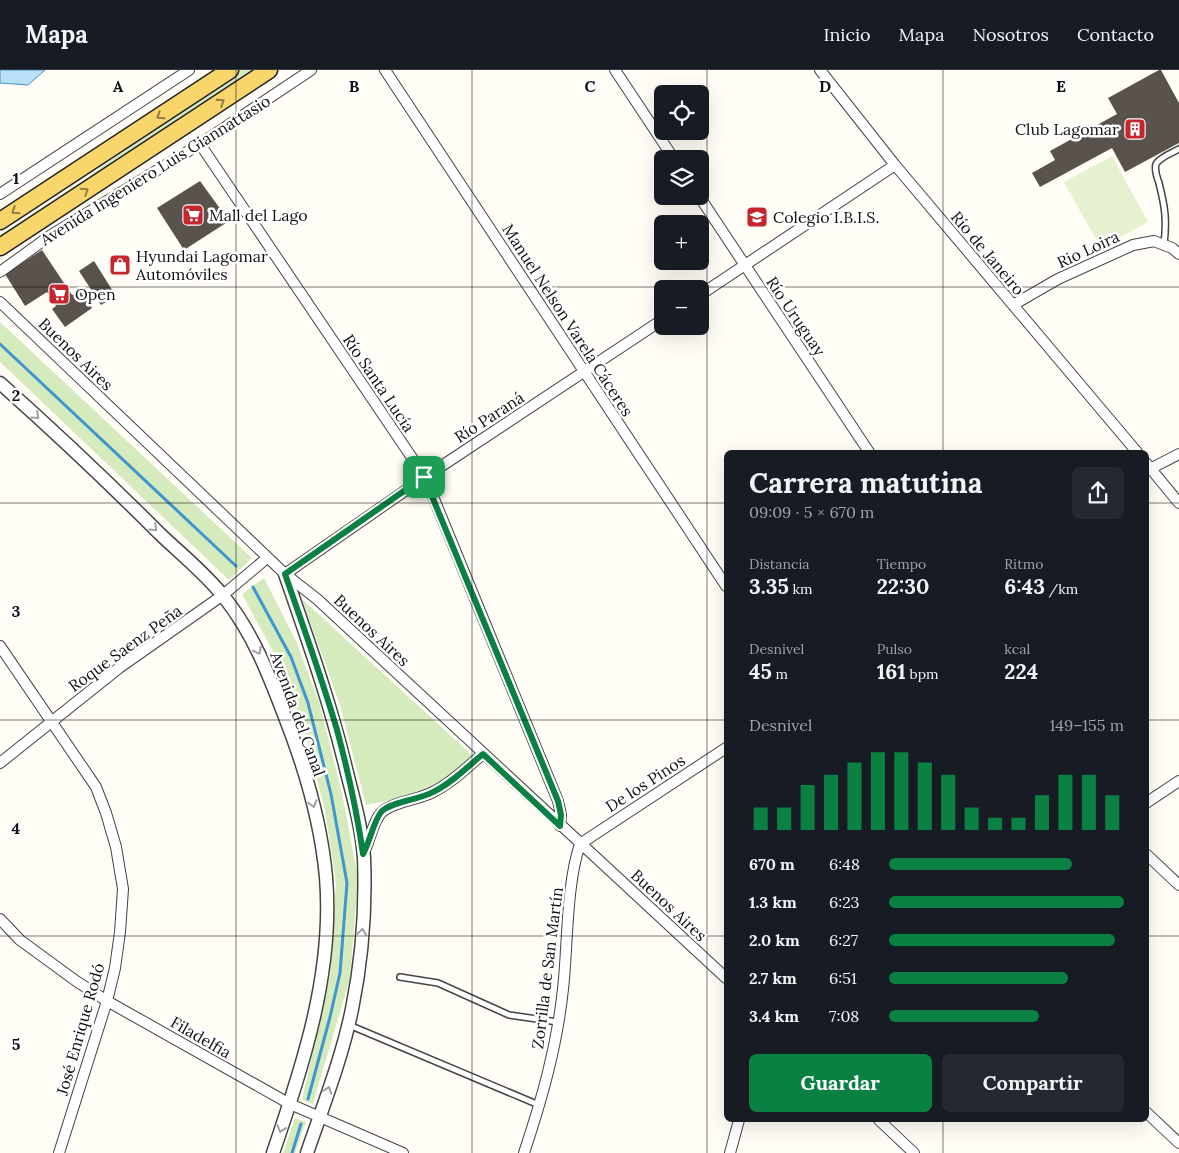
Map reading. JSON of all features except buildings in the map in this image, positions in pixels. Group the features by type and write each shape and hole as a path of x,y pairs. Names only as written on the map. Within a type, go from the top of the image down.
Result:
{"main road":[{"path":"0,221 230,70"},
{"name":"Avenida Ingeniero Luis Giannattasio","path":"0,247 269,70"}],"street":[{"path":"0,194 189,70"},
{"name":"Avenida Ingeniero Luis Giannattasio","path":"0,272 51,235 200,144 311,70"},
{"name":"Manuel Nelson Varela Cáceres","path":"385,70 724,583"},
{"path":"615,70 668,150"},
{"name":"Río de Janeiro","path":"820,70 895,165 1135,450"},
{"name":"Río Santa Lucía","path":"200,144 424,477 555,794 561,815 560,826"},
{"path":"709,289 895,165"},
{"name":"Río Uruguay","path":"705,205 868,450"},
{"path":"51,235 55,211"},
{"name":"Rio Loira","path":"1013,305 1058,279 1133,245 1154,242 1172,248 1179,254"},
{"name":"Buenos Aires","path":"0,302 267,558 317,599 724,976"},
{"name":"Río Paraná","path":"285,574 424,477 654,325"},
{"name":"Avenida del Canal","path":"0,383 80,455 223,595 259,654 295,743 319,826 326,878 326,926 322,977 312,1028 290,1104 273,1153"},
{"path":"1149,467 1179,454"},
{"path":"1149,468 1179,503"},
{"name":"Roque Saenz Peña","path":"0,762 118,668 223,595 267,558"},
{"name":"Avenida del Canal","path":"285,574 318,667 337,731 356,807 363,854 363,926 358,975 341,1053 307,1153"},
{"name":"José Enrique Rodó","path":"0,646 96,787 116,847 123,889 115,968 107,1001 59,1153"},
{"name":"De los Pinos","path":"580,844 724,749"},
{"path":"363,854 377,819 383,810 435,791 452,780 483,754"},
{"path":"1149,801 1179,781"},
{"name":"Zorrilla de San Martín","path":"524,1153 549,1072 558,1022 572,883 576,856 580,844"},
{"path":"1149,857 1179,885"},
{"name":"Filadelfia","path":"0,918 20,940 107,1001 290,1104 404,1153"},
{"path":"1149,1115 1179,1143"},
{"path":"730,1153 738,1122"},
{"path":"881,1122 914,1153"}],"lane":[{"path":"1164,245 1165,209 1155,170 1156,163 1179,149"},
{"path":"400,977 438,983 509,1015 558,1022"},
{"path":"348,1024 540,1105"}],"green space":[{"path":"239,70 256,70 0,239 0,235 87,178 178,110"},
{"path":"1112,156 1148,222 1101,248 1064,182"},
{"path":"0,322 252,558 229,580 0,362"},
{"path":"264,578 296,641 319,702 342,793 358,878 350,978 313,1104 302,1100 330,975 336,883 325,810 306,737 275,655 242,594"},
{"path":"302,599 474,757 430,792 366,805 340,705"},
{"path":"295,1118 306,1122 295,1153 283,1153"}],"water":[{"path":"0,70 45,70 28,85 0,83"}],"waterway":[{"path":"0,344 236,566"},
{"path":"253,587 291,657 308,703 331,794 347,883 340,973 308,1099"},
{"path":"292,1153 301,1124"}],"place":[{"name":"Club Lagomar","path":"1135,129"},
{"name":"Mall del Lago","path":"193,215"},
{"name":"Colegio I.B.I.S.","path":"757,217"},
{"name":"Hyundai Lagomar Automóviles","path":"120,265"},
{"name":"Open","path":"59,294"}],"route":[{"path":"424,477 543,762 558,801 561,815 560,826 483,754 452,780 435,791 383,810 377,819 372,836 363,854 356,807 337,731 318,667 285,574 424,477"}]}
